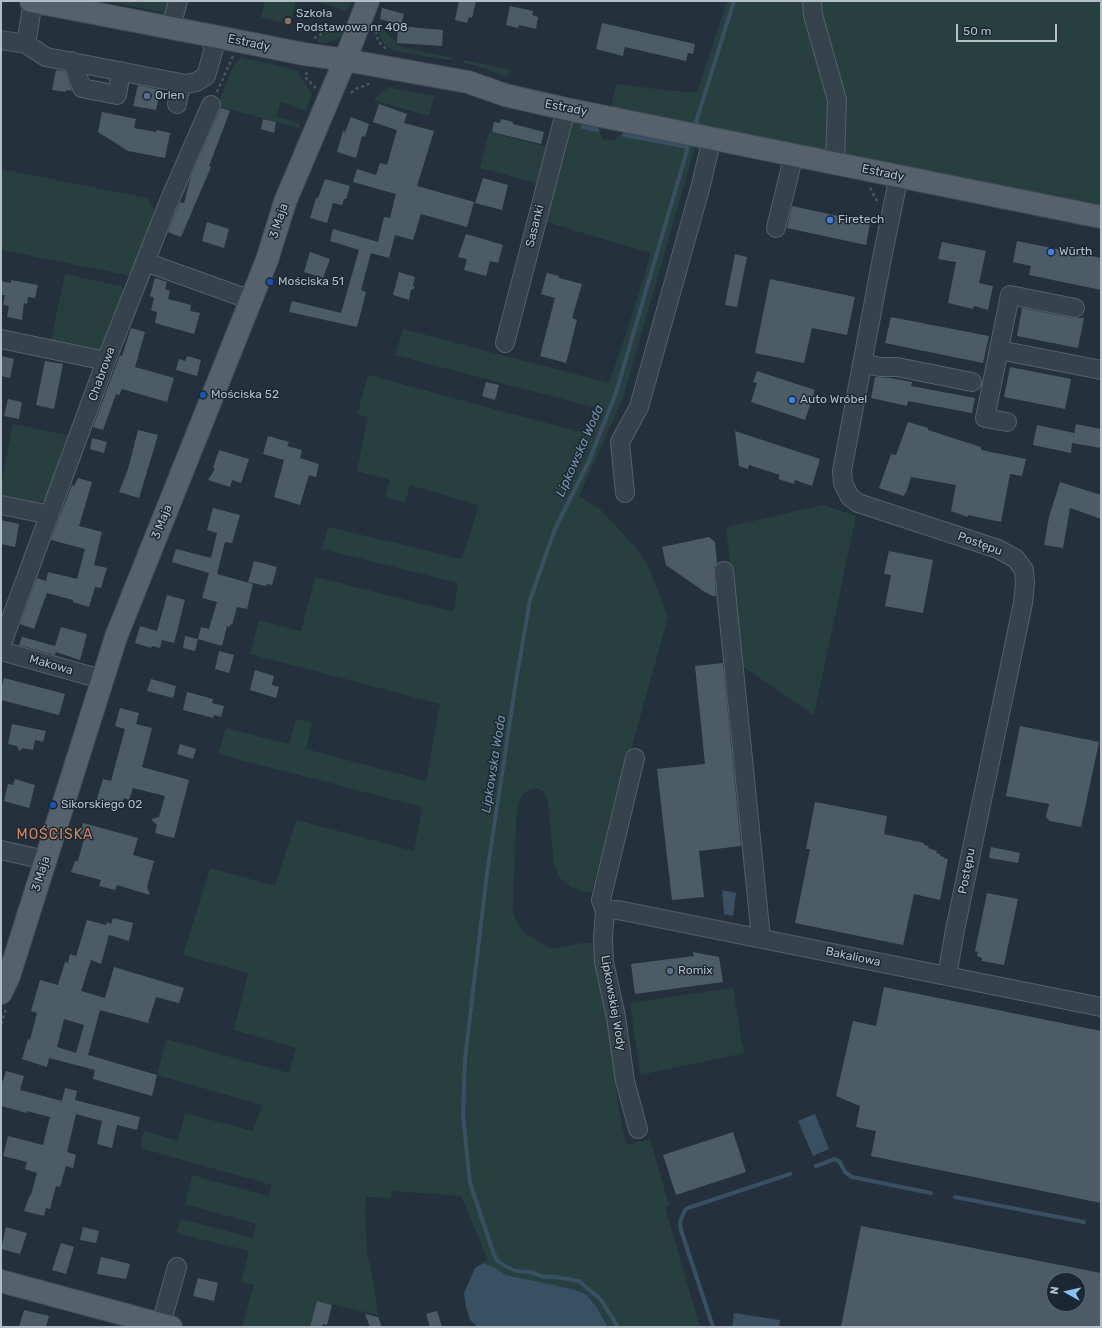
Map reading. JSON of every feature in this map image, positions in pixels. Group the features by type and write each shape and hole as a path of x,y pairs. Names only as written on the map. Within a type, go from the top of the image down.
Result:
{"main road":[{"name":"Estrady","path":"32,1 208,34 304,54 468,82 511,97 1101,217"},
{"name":"3 Maja","path":"1,993 9,976 116,637 251,300 285,202 345,60 368,1"},
{"path":"1,1281 166,1326"}],"street":[{"path":"26,44 32,1"},
{"path":"171,27 178,1"},
{"path":"812,1 813,15 837,100 835,162"},
{"path":"1,40 26,44 46,57 72,62 120,79 186,84 196,82 206,76 214,48 208,34"},
{"path":"72,62 82,88 117,95 120,79"},
{"path":"177,104 181,84"},
{"name":"Chabrowa","path":"1,646 106,361 170,199 211,105"},
{"name":"Sasanki","path":"505,343 566,108"},
{"path":"625,493 620,442 639,407 701,185 712,138"},
{"path":"776,228 794,154"},
{"name":"Postępu","path":"899,176 842,470 842,483 850,497 858,503 998,549 1016,559 1024,570 1025,583 1023,604 955,930 947,976"},
{"path":"145,262 251,300"},
{"path":"1007,422 985,418 1010,295 1075,308"},
{"path":"1,339 106,361"},
{"path":"999,350 1101,370"},
{"path":"862,363 880,367 897,367 972,382"},
{"path":"1,505 50,515"},
{"path":"724,571 761,938"},
{"name":"Makowa","path":"1,651 102,679"},
{"name":"Lipkowskiej Wody","path":"635,758 601,900 605,910 603,938 604,962 616,1017 625,1081 638,1129"},
{"path":"1,850 45,860"},
{"name":"Bakaliowa","path":"605,910 618,910 1101,1007"},
{"path":"166,1326 177,1267"}],"path":[{"path":"313,42 314,37 346,21"},
{"path":"348,94 375,81"},
{"path":"869,188 881,208"}],"green space":[{"path":"107,1 174,1 169,14"},
{"path":"265,1 296,1 290,25 261,17"},
{"path":"316,1 351,1 347,11"},
{"path":"727,1 1101,1 1101,207 613,108 612,102 616,84 674,91 697,92"},
{"path":"379,20 384,31 401,47 453,58 450,60 394,51 384,44 379,36"},
{"path":"344,24 350,26 339,38 330,42 318,43 317,39"},
{"path":"240,57 296,70 312,94 306,111 281,102 276,116 300,124 299,128 217,106 234,64"},
{"path":"464,60 511,70 507,76 503,76 484,68 464,63"},
{"path":"388,87 434,96 429,116 373,100"},
{"path":"572,122 599,127 602,139 614,141 623,132 695,147 623,398 579,496 601,510 636,548 648,565 668,617 591,893 572,888 559,877 554,864 548,803 544,792 537,788 531,789 523,794 518,803 513,911 516,921 522,931 551,949 582,943 597,943 618,1104 626,1145 650,1139 669,1205 665,1207 700,1327 608,1327 596,1306 586,1294 568,1288 505,1275 495,1268 483,1263 487,1258 461,1196 391,1191 391,1198 366,1197 365,1211 367,1252 378,1315 317,1301 310,1327 242,1327 254,1285 241,1282 249,1251 176,1233 181,1219 253,1238 256,1224 185,1204 192,1175 268,1196 272,1185 140,1148 144,1131 178,1141 185,1113 253,1131 262,1105 157,1075 166,1039 289,1073 296,1048 234,1030 248,973 183,955 210,868 275,886 296,820 414,851 422,807 218,754 226,728 289,744 296,719 312,723 306,749 426,781 440,704 250,654 259,620 301,631 315,577 454,612 458,583 322,549 328,527 462,559 474,522 478,505 410,485 405,503 385,497 390,480 357,471 368,417 357,414 368,375 591,435 600,409 395,355 403,329 609,383 629,325 651,253 542,221"},
{"path":"489,132 548,147 539,184 480,168"},
{"path":"1,169 147,198 156,212 131,276 1,250"},
{"path":"65,274 121,286 126,292 102,354 50,344"},
{"path":"13,424 70,436 45,500 37,503 1,495 1,485"},
{"path":"824,505 856,516 814,715 741,665 726,527"},
{"path":"733,988 742,1044 745,1053 640,1075 630,1003"}],"water":[{"path":"722,890 736,893 733,916 724,914"},
{"path":"815,1114 829,1149 813,1156 798,1121"},
{"path":"483,1263 506,1275 568,1288 586,1294 596,1306 608,1327 478,1327 470,1320 464,1293 475,1268"},
{"path":"734,1313 780,1320 779,1327 732,1327"}],"building":[{"path":"459,1 476,1 472,18 469,17 467,23 455,20"},
{"path":"510,6 533,11 532,15 538,17 536,29 519,25 518,28 506,25"},
{"path":"382,8 404,14 401,25 380,19"},
{"path":"602,23 695,44 693,54 688,53 686,61 625,47 623,56 596,49"},
{"path":"398,26 443,30 442,46 397,43"},
{"path":"56,70 65,71 72,91 66,90 66,92 52,90"},
{"name":"Orlen","path":"138,85 160,90 156,110 133,106"},
{"path":"379,104 407,114 404,123 434,131 417,186 474,202 467,227 421,214 413,240 395,235 389,258 371,253 361,290 366,292 357,327 289,312 292,301 341,313 359,250 330,241 333,229 378,242 384,217 390,218 396,194 353,182 357,169 376,175 380,163 387,165 397,130 373,122"},
{"path":"221,108 230,111 209,166 211,167 181,237 168,232 180,202 184,203 191,176"},
{"path":"102,112 136,119 134,128 170,133 165,158 128,151 98,132"},
{"path":"351,117 369,124 365,137 362,136 356,158 337,152 343,131 345,132"},
{"path":"263,119 276,122 274,133 261,129"},
{"path":"501,119 513,122 513,124 544,132 541,144 492,132 494,122 500,123"},
{"path":"483,178 508,185 502,210 475,203"},
{"path":"325,179 350,186 346,199 344,199 342,205 333,203 327,223 310,218 316,198 318,198"},
{"path":"792,206 870,223 866,245 787,228"},
{"path":"207,222 229,229 224,248 202,241"},
{"path":"466,234 503,245 498,263 490,261 486,276 464,270 467,259 458,257"},
{"path":"1017,241 1101,258 1101,290 1029,275 1031,266 1013,262"},
{"path":"942,242 986,251 979,283 993,286 988,310 974,306 973,309 948,303 956,262 938,259"},
{"path":"310,252 330,259 323,278 304,272"},
{"path":"735,254 747,257 737,307 725,305"},
{"path":"399,272 415,277 413,285 415,288 411,290 409,300 393,295"},
{"path":"547,273 582,284 572,318 577,320 566,363 540,356 555,298 541,294"},
{"path":"155,278 167,282 165,289 170,291 168,299 191,305 190,311 200,313 194,334 155,323 157,312 151,310 154,298 150,296"},
{"path":"770,279 855,297 847,335 812,328 804,363 755,353"},
{"path":"11,280 38,285 35,298 28,297 27,304 24,303 22,320 7,317 9,306 3,305 5,295 1,295 1,281 11,283"},
{"path":"1022,308 1073,318 1084,318 1078,348 1017,336"},
{"path":"891,317 989,336 983,363 885,343"},
{"path":"131,328 145,332 135,367 174,378 167,402 122,389 119,395 116,394 103,430 93,427 120,355 122,356"},
{"path":"1,356 14,359 10,378 1,376"},
{"path":"187,356 201,360 197,376 176,370 179,359 185,361"},
{"path":"45,361 63,364 54,409 36,405"},
{"path":"1010,367 1071,379 1065,409 1004,397"},
{"path":"757,371 815,390 805,420 751,402 757,383 753,382"},
{"path":"875,377 912,382 911,386 975,398 972,413 908,401 907,406 871,398"},
{"path":"486,382 499,385 495,400 482,396"},
{"path":"8,399 22,402 19,419 4,416"},
{"path":"908,422 981,447 981,450 1026,459 1022,476 1010,474 1001,522 968,515 968,517 951,511 956,485 911,477 904,496 879,488 891,454 896,455"},
{"path":"1076,424 1101,429 1101,448 1072,443 1071,453 1033,445 1037,425 1074,433 1073,441"},
{"path":"138,430 158,435 139,498 119,492 128,469"},
{"path":"735,431 820,459 812,486 795,480 794,484 778,479 780,475 749,465 748,469 739,466"},
{"path":"268,436 289,442 287,446 302,450 300,458 319,464 316,477 309,475 300,505 274,497 284,460 263,454"},
{"path":"92,438 107,442 104,453 90,449"},
{"path":"219,450 249,459 241,483 232,480 230,487 208,480 215,469 213,468"},
{"path":"78,478 92,482 79,526 102,532 94,565 107,568 101,588 95,587 89,607 73,602 73,600 47,593 34,629 20,624 37,578 46,581 48,572 77,579 85,549 51,540 72,485 74,486"},
{"path":"1060,482 1101,495 1101,519 1070,508 1063,548 1044,545 1049,517"},
{"path":"213,508 240,515 232,543 225,542 217,574 253,584 247,609 237,607 232,625 230,624 230,627 227,626 222,646 198,639 201,627 209,629 217,602 202,598 209,573 172,562 176,549 211,558 217,533 207,530"},
{"path":"1,520 19,524 15,547 1,544"},
{"path":"709,537 715,542 717,564 714,567 716,596 701,590 666,565 662,547"},
{"path":"889,551 933,560 923,613 885,606 891,575 884,574"},
{"path":"254,561 277,567 272,585 267,584 266,586 248,582"},
{"path":"167,595 185,600 174,643 162,640 160,648 152,646 151,648 135,643 140,626 157,631"},
{"path":"61,627 87,634 80,660 56,652 55,655 19,645 22,637 55,646"},
{"path":"185,636 198,639 195,651 183,648"},
{"path":"219,651 234,655 229,673 215,669"},
{"path":"723,663 741,846 699,851 704,897 672,900 657,769 705,764 695,666"},
{"path":"255,670 274,676 272,685 279,687 276,698 250,690"},
{"path":"4,678 65,694 59,715 1,700 1,689"},
{"path":"151,679 176,686 173,698 147,691"},
{"path":"187,692 213,699 212,703 224,706 221,717 214,715 213,718 183,710"},
{"path":"120,708 139,713 136,724 152,728 142,767 189,780 174,838 155,833 157,825 151,819 159,817 165,796 133,788 129,800 124,798 122,803 117,801 115,808 96,802 103,779 111,781 125,729 115,726"},
{"path":"12,724 46,731 43,742 35,740 33,750 23,748 19,751 17,746 8,744"},
{"path":"1020,726 1099,742 1081,827 1050,821 1046,817 1049,804 1006,796"},
{"path":"180,744 196,749 193,759 177,754"},
{"path":"15,779 35,785 29,808 4,801 8,784 13,785"},
{"path":"815,802 887,816 884,834 924,843 924,845 929,846 928,848 937,851 936,853 940,854 940,856 948,859 940,900 914,894 903,945 795,923 810,849 806,849"},
{"path":"83,823 138,838 133,855 154,861 147,887 150,895 117,885 115,890 99,886 101,880 71,872 75,861 78,861 85,835 80,834"},
{"path":"991,847 1020,853 1018,863 989,858"},
{"path":"987,893 1018,899 1004,965 982,961 982,958 977,956 978,952 975,951"},
{"path":"113,918 133,923 129,941 109,935 101,964 91,960 81,991 105,998 114,967 184,988 179,1003 156,997 148,1023 100,1010 88,1055 157,1075 152,1096 93,1079 95,1070 49,1058 47,1067 22,1059 28,1039 30,1040 37,1013 31,1011 40,980 58,985 65,962 68,963 70,954 76,956 87,920 106,925 107,922 111,924","holes":["64,1019 84,1025 76,1053 57,1047"]},
{"path":"693,952 719,957 723,982 635,994 631,964 694,956"},
{"path":"884,987 1101,1031 1101,1203 871,1156 876,1131 856,1127 860,1106 836,1096 853,1021 876,1026"},
{"path":"6,1071 24,1076 20,1090 62,1101 65,1088 77,1091 75,1100 140,1117 137,1130 117,1125 112,1148 97,1144 102,1121 76,1114 67,1152 76,1155 73,1168 66,1166 60,1187 56,1186 50,1209 46,1208 44,1216 24,1211 31,1195 37,1173 25,1169 27,1162 3,1156 8,1136 43,1145 50,1117 1,1106 1,1080 3,1081"},
{"path":"733,1132 746,1172 676,1195 663,1155"},
{"path":"861,1226 1101,1273 1101,1327 841,1327"},
{"path":"6,1227 27,1233 20,1254 1,1249"},
{"path":"83,1227 99,1231 96,1243 80,1240"},
{"path":"61,1243 74,1247 66,1274 52,1270"},
{"path":"101,1257 130,1264 126,1279 97,1274"},
{"path":"198,1278 218,1283 214,1301 193,1296"},
{"path":"317,1301 332,1305 327,1325 323,1324 322,1327 310,1327"},
{"path":"24,1310 49,1316 46,1327 19,1327"},
{"path":"437,1311 442,1327 430,1327 426,1314"},
{"path":"365,1314 378,1317 382,1327 370,1327"}],"waterway":[{"name":"Lipkowska Woda","path":"696,122 734,1"},
{"path":"583,127 597,130"},
{"name":"Lipkowska Woda","path":"618,1327 601,1300 579,1281 545,1277 530,1272 516,1271 497,1260 470,1183 463,1115 465,1059 487,873 516,681 530,600 555,529 589,461 616,393 688,147 624,135"},
{"path":"816,1166 835,1159 840,1162 845,1172 852,1177 931,1193"},
{"path":"713,1327 681,1230 680,1222 685,1210 790,1174"},
{"path":"955,1197 1084,1222"}],"place":[{"name":"Szkoła Podstawowa nr 408","path":"288,21"},
{"name":"Orlen","path":"147,96"},
{"name":"Firetech","path":"830,220"},
{"name":"Würth","path":"1051,252"},
{"name":"Mościska 51","path":"270,282"},
{"name":"Mościska 52","path":"203,395"},
{"name":"Auto Wróbel","path":"792,400"},
{"name":"Sikorskiego 02","path":"53,805"},
{"name":"Romix","path":"670,971"}],"district":[{"name":"MOŚCISKA","path":"55,835"}]}
